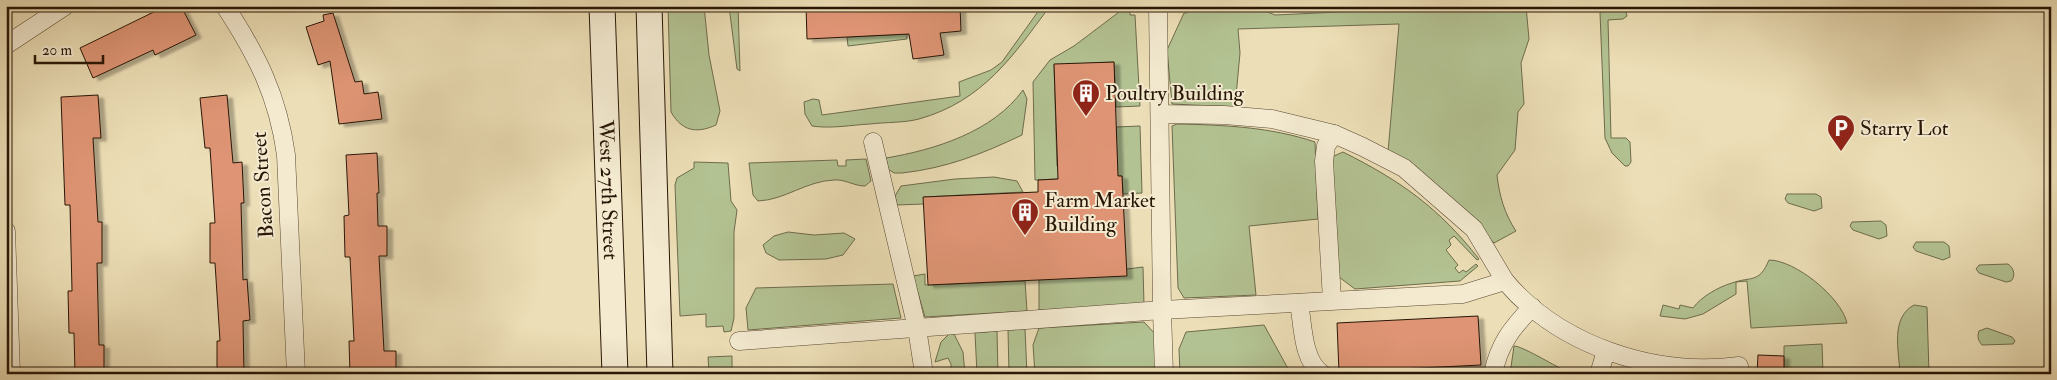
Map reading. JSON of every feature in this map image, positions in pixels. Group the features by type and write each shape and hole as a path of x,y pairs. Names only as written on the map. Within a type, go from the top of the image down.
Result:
{"street":[{"path":"6,45 65,6"},
{"name":"Bacon Street","path":"225,6 261,66 273,95 282,125 286,155 296,374"},
{"name":"West 27th Street","path":"602,6 615,374"},
{"name":"West 27th Street","path":"649,6 660,374"},
{"path":"1158,6 1164,374"},
{"path":"1161,114 1224,115 1272,119 1334,134 1404,168 1474,229 1505,280 1521,299 1577,337 1606,351 1667,366 1717,369 1739,366 1740,374"},
{"path":"1332,300 1324,161 1326,146 1334,134"},
{"path":"874,142 917,328 924,374"},
{"path":"6,231 11,374"},
{"path":"739,341 1162,310 1463,294 1505,280"},
{"path":"1299,303 1306,347 1317,370 1322,374"},
{"path":"1493,374 1496,361 1508,333 1532,307"},
{"path":"1599,374 1606,351"}],"green space":[{"path":"668,6 704,6 709,55 720,111 716,125 709,128 696,130 685,127 671,112"},
{"path":"729,6 738,6 740,71 737,69"},
{"path":"1042,6 1050,6 1023,42 995,74 979,89 941,111 907,121 834,127 812,126 805,114 804,102 813,99 819,100 822,115 960,96 959,82 991,70 1002,62"},
{"path":"1127,6 1130,6 1130,15 1135,15 1140,106 1116,107 1114,62 1054,65 1057,166 1117,164 1116,127 1140,126 1142,193 1123,194 1122,176 1035,180 1033,82 1050,60 1074,46"},
{"path":"1186,6 1256,7 1275,15 1468,6 1526,6 1529,39 1521,63 1524,104 1518,112 1515,150 1497,175 1503,204 1516,231 1494,243 1445,192 1388,152 1399,24 1238,29 1240,53 1235,107 1172,104 1167,50 1184,13 1187,13"},
{"path":"1603,9 1622,9 1626,12 1627,16 1623,19 1608,20 1611,138 1626,138 1630,142 1631,162 1628,166 1625,166 1612,153 1605,138 1600,13"},
{"path":"907,34 907,39 848,46 847,37"},
{"path":"1023,90 1027,99 1022,135 978,154 934,168 902,173 894,173 888,169 886,158 943,144 979,128 1010,105"},
{"path":"1177,124 1230,126 1264,130 1315,142 1318,219 1249,226 1256,295 1184,298 1178,288 1172,126"},
{"path":"1343,152 1401,185 1434,210 1449,225 1479,259 1477,260 1454,236 1449,240 1451,245 1446,250 1458,265 1455,268 1459,273 1463,270 1466,272 1476,264 1478,266 1460,281 1355,289 1335,274 1330,162 1334,156"},
{"path":"866,159 871,181 865,186 834,180 814,184 768,200 758,201 753,195 749,163 837,160 838,166 846,166 846,160"},
{"path":"694,162 728,163 731,201 737,210 734,232 734,318 731,331 724,332 723,326 706,327 706,314 680,316 675,185 677,178 694,168"},
{"path":"994,177 1017,181 1023,192 924,197 924,204 897,205 895,196 901,186 955,179"},
{"path":"1787,194 1816,194 1821,197 1822,208 1814,211 1788,203 1785,199"},
{"path":"1881,221 1886,225 1887,236 1879,239 1853,230 1850,226 1852,222"},
{"path":"788,232 814,235 844,233 855,239 843,255 826,259 779,260 766,253 763,245 774,236"},
{"path":"1916,242 1944,242 1949,246 1950,257 1943,260 1916,251 1913,247"},
{"path":"1769,260 1791,266 1804,273 1836,302 1847,323 1751,328 1747,281 1736,282 1754,278 1762,273"},
{"path":"2008,264 2014,274 2011,281 2006,282 1979,273 1976,269 1979,265"},
{"path":"1143,267 1144,305 1039,310 1039,280"},
{"path":"925,274 925,285 1025,281 1027,311 925,317 913,276"},
{"path":"1736,282 1736,294 1703,314 1685,319 1660,316 1663,305 1679,309 1680,305 1693,308 1710,293"},
{"path":"893,284 901,318 748,330 746,308 756,288"},
{"path":"1914,305 1927,307 1929,374 1900,374 1899,326 1906,311"},
{"path":"1144,322 1157,336 1158,367 1154,374 1035,374 1033,345 1039,328"},
{"path":"1264,325 1291,374 1180,374 1179,349 1186,332"},
{"path":"1987,328 2012,337 2015,341 2013,344 1982,345 1978,338 1979,331"},
{"path":"1025,329 1027,374 1009,374 1008,330"},
{"path":"997,331 998,374 977,374 975,333"},
{"path":"949,334 954,334 963,352 965,374 951,374 951,364 948,358 935,362 941,342"},
{"path":"1822,344 1823,374 1784,374 1784,346"},
{"path":"1514,346 1530,352 1564,370 1566,374 1510,374"},
{"path":"732,356 732,369 720,370 720,374 682,374 682,370 695,369 695,373 709,372 708,357"}],"building":[{"path":"166,6 181,6 196,35 155,55 153,50 93,78 80,48"},
{"path":"806,6 960,6 961,31 940,33 944,55 913,59 909,34 807,39"},
{"path":"333,13 355,82 362,81 364,94 378,92 382,119 339,124 330,61 318,65 306,27 324,21 323,15"},
{"name":"Farm Market Building","path":"1114,62 1118,176 1122,176 1127,276 928,285 923,197 1038,192 1038,180 1058,179 1054,64"},
{"path":"98,95 101,138 93,138 98,222 102,222 102,263 97,263 99,345 104,345 104,374 75,374 74,333 69,333 68,291 72,291 70,205 65,205 61,97"},
{"path":"227,95 233,163 242,162 244,203 241,203 243,280 247,279 250,320 243,321 244,374 217,374 217,341 220,341 215,263 210,263 210,223 215,223 210,148 205,148 200,98"},
{"path":"377,153 378,226 387,226 387,256 379,256 384,351 396,351 396,374 350,374 349,341 354,341 350,257 345,257 344,216 349,215 346,155"},
{"path":"1478,316 1481,365 1339,372 1337,323"},
{"path":"1758,355 1784,356 1784,374 1757,374"}],"place":[{"name":"Poultry Building","path":"1086,117"},
{"name":"Starry Lot","path":"1841,152"},
{"name":"Farm Market Building","path":"1025,236"}]}
